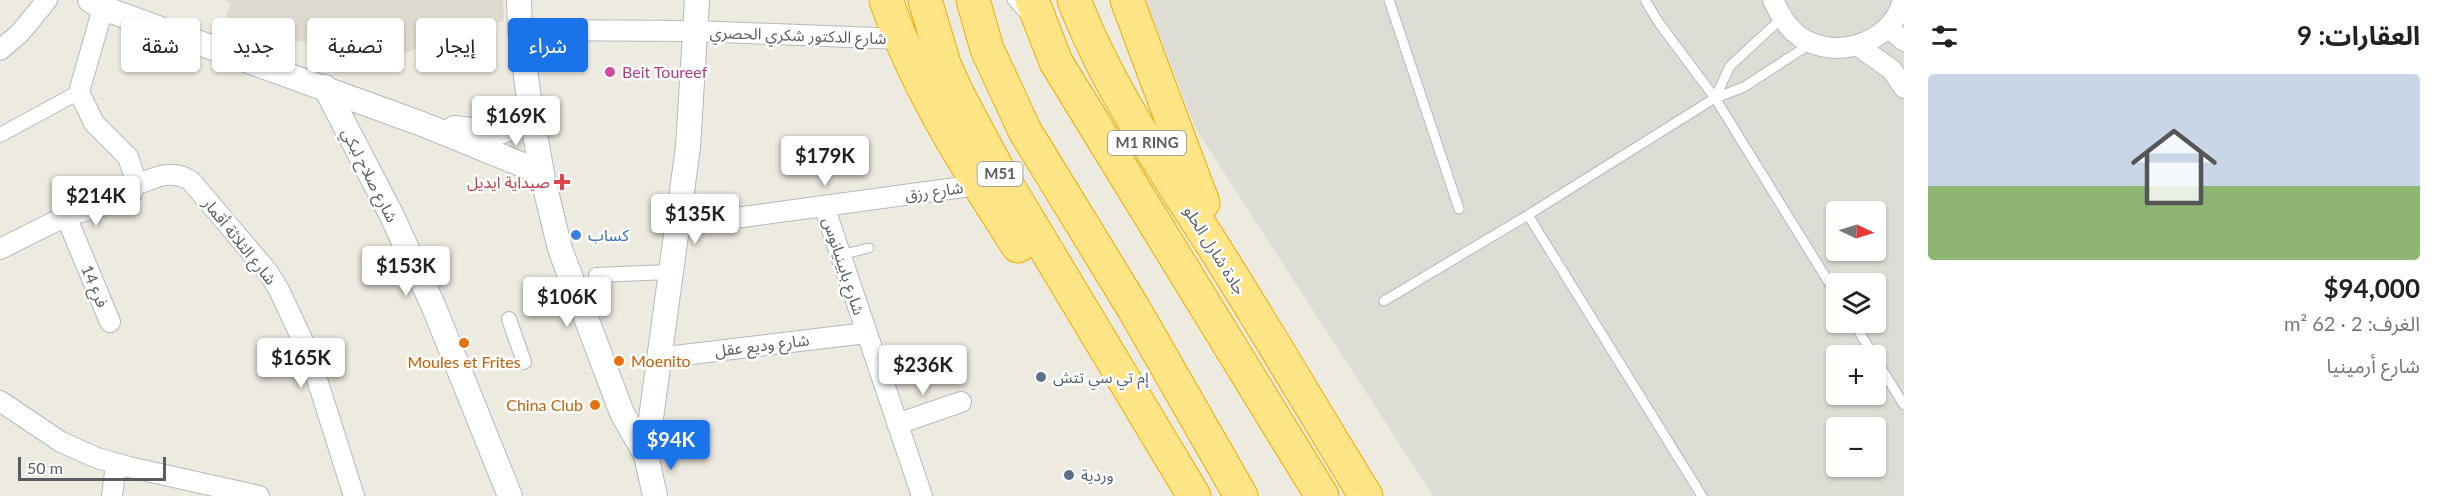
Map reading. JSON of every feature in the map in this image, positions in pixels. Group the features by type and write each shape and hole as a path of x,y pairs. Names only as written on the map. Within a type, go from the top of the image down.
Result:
{"highway":[{"path":"886,0 901,39 938,117 978,185 1064,315 1133,397"},
{"name":"M51","path":"925,0 944,64 997,168 1194,496"},
{"name":"M51","path":"973,0 987,49 1025,131 1134,309 1241,496"},
{"path":"1032,0 1056,62 1322,496"},
{"name":"جادة شارل الحلو","path":"1074,0 1086,33 1118,98 1234,280 1366,496"},
{"path":"1127,0 1186,161 1234,280"}],"street":[{"path":"0,50 20,33 47,0"},
{"path":"519,0 520,18"},
{"path":"646,456 650,411 688,147 697,0"},
{"path":"1773,0 1782,18 1795,33 1811,43 1827,48 1858,46 1875,38 1888,27 1903,0"},
{"path":"134,178 128,158 94,123 79,92 96,4 422,124 528,167 543,179"},
{"path":"1888,27 1904,41"},
{"name":"شارع الدكتور شكري الحصري","path":"588,30 695,31 901,39"},
{"path":"1858,46 1892,70 1904,88"},
{"path":"525,72 543,179 560,249 622,414 646,456 655,496"},
{"name":"شارع صلاح لبكي","path":"325,87 391,214 428,295 510,496"},
{"path":"0,135 79,92"},
{"path":"422,124 496,133 518,126 530,107"},
{"name":"شارع الثلاثة أقمار","path":"0,249 66,216 124,200 132,193 134,178 167,173 184,177 195,184 268,272 279,290 309,354 354,496"},
{"name":"شارع رزق","path":"676,226 978,185"},
{"name":"شارع بابينيانوس","path":"824,206 922,496"},
{"name":"فرع 14","path":"66,216 110,322"},
{"path":"596,275 669,272"},
{"path":"509,319 524,362"},
{"name":"شارع وديع عقل","path":"658,358 866,333"},
{"path":"0,401 61,442 116,464 260,496"},
{"path":"897,424 961,402"},
{"path":"622,414 632,420 639,420 650,411"},
{"path":"112,496 116,464"}],"lane":[{"path":"1012,0 1050,45"},
{"path":"1389,0 1459,209"},
{"path":"1645,0 1659,23 1715,98 1826,278"},
{"path":"1715,98 1730,66 1782,18"},
{"path":"1384,301 1528,215 1715,98 1744,87 1811,43"},
{"path":"1528,215 1702,496"},
{"path":"840,255 869,248"},
{"path":"1886,376 1904,405"}],"shaded area":[{"path":"225,0 503,0 504,21 496,23 496,18 416,18 416,49 404,54 404,18 307,18 307,41 295,42 295,18 225,18 231,3"},
{"path":"1146,0 1904,0 1904,496 1433,496 1196,129"}],"place":[{"name":"Beit Toureef","path":"610,72"},
{"name":"صيداية ايديل","path":"562,182"},
{"name":"كساب","path":"576,235"},
{"name":"Moules et Frites","path":"464,343"},
{"name":"Moenito","path":"619,361"},
{"name":"إم تي سي تتش","path":"1041,377"},
{"name":"China Club","path":"595,405"},
{"name":"وردية","path":"1069,475"}]}
